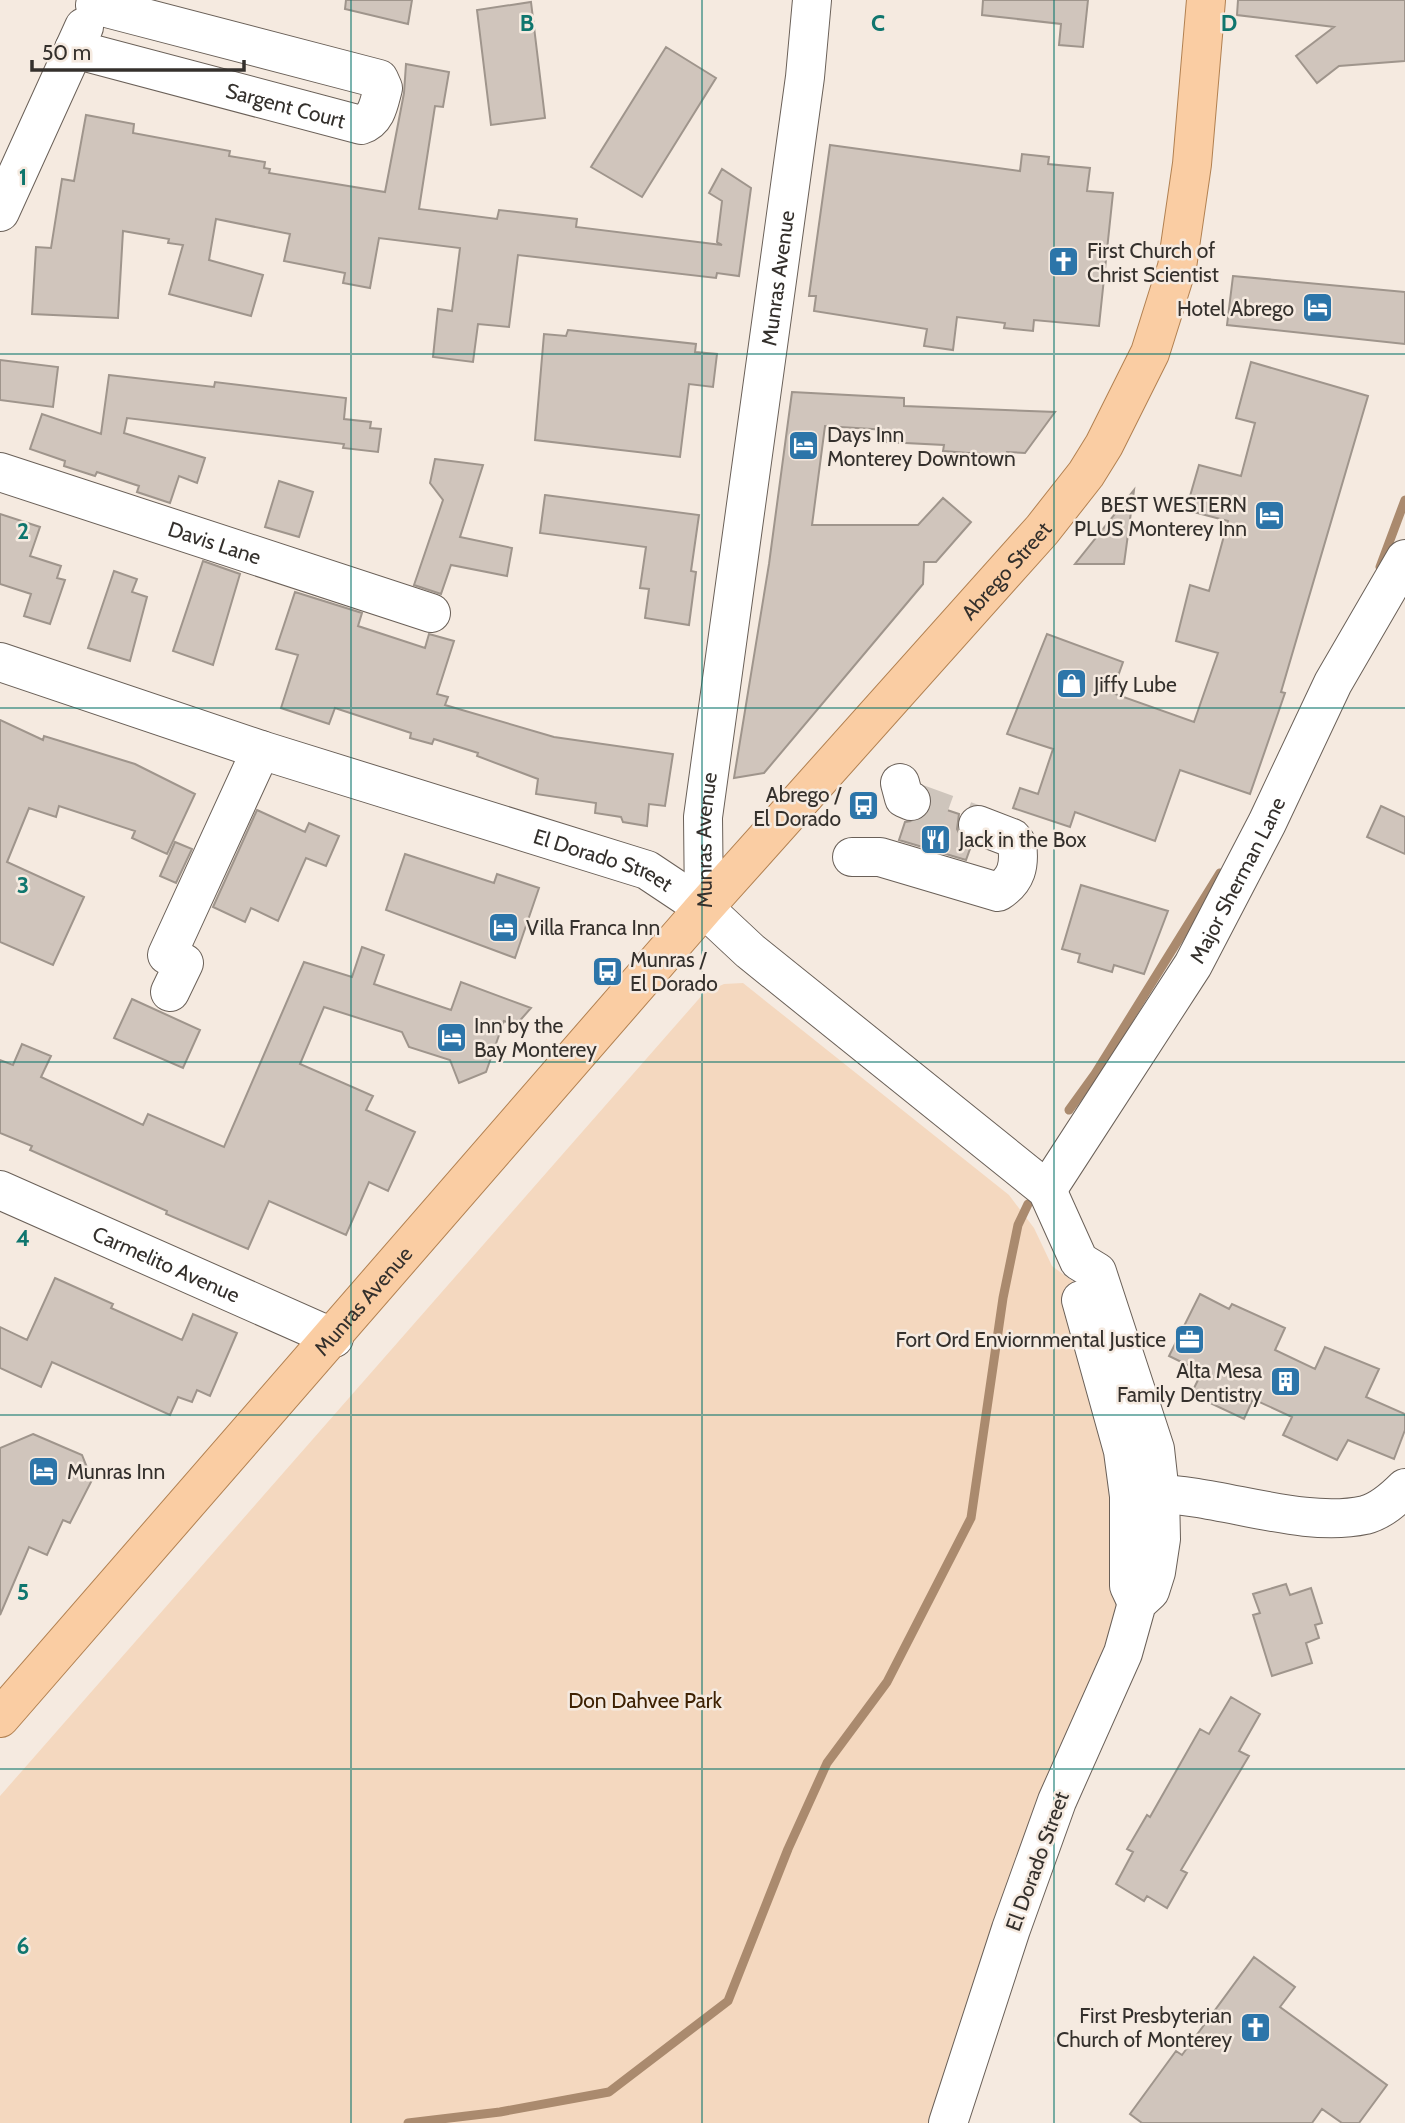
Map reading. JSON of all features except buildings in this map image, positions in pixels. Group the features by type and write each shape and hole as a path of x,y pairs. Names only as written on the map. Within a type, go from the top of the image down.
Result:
{"main road":[{"name":"Abrego Street","path":"704,908 1049,521 1086,474 1104,445 1150,353 1177,267 1192,164 1206,0"},
{"name":"Munras Avenue","path":"0,1718 334,1338 704,908"}],"street":[{"name":"Munras Avenue","path":"704,908 703,817 801,104 812,0"},
{"path":"0,212 96,2"},
{"name":"Sargent Court","path":"74,49 360,125 369,122 377,110 383,88 379,79 96,2"},
{"name":"Davis Lane","path":"0,472 430,613"},
{"name":"Major Sherman Lane","path":"1047,1189 1193,965 1267,823 1333,684 1405,558"},
{"name":"El Dorado Street","path":"0,662 261,750 646,870 704,908 750,951 1047,1189 1079,1261 1097,1272 1143,1408 1155,1449 1161,1539 1150,1591 1137,1603 1124,1653 1057,1801 1011,1929 948,2123"},
{"path":"170,992 184,963 167,955 261,750"},
{"path":"852,857 880,858 998,892 1010,885 1016,874 1017,844 1012,838 978,825"},
{"name":"Carmelito Avenue","path":"0,1190 334,1338"},
{"name":"El Dorado Street","path":"1079,1261 1075,1279 1123,1451 1129,1496 1129,1586 1137,1603"},
{"path":"1112,1410 1131,1427 1142,1487 1149,1492 1304,1515 1340,1516 1366,1515 1390,1503 1405,1488"}],"green space":[{"name":"Don Dahvee Park","path":"743,983 1009,1195 1034,1228 1052,1266 1090,1294 1140,1580 948,2123 0,2123 0,1796 704,993 724,984"}],"waterway":[{"path":"1380,567 1405,500"},
{"path":"1069,1110 1095,1074 1220,873"},
{"path":"408,2123 500,2112 609,2092 728,2001 788,1849 827,1763 887,1682 971,1518 1003,1298 1018,1225 1028,1204"}],"tunnel":[{"path":"911,801 978,825"}],"place":[{"name":"First Church of Christ Scientist","path":"1064,262"},
{"name":"Hotel Abrego","path":"1317,308"},
{"name":"Days Inn Monterey Downtown","path":"804,446"},
{"name":"BEST WESTERN PLUS Monterey Inn","path":"1270,516"},
{"name":"Jiffy Lube","path":"1071,684"},
{"name":"Abrego / El Dorado","path":"864,806"},
{"name":"Jack in the Box","path":"936,839"},
{"name":"Villa Franca Inn","path":"503,927"},
{"name":"Munras / El Dorado","path":"607,971"},
{"name":"Inn by the Bay Monterey","path":"451,1037"},
{"name":"Fort Ord Enviornmental Justice","path":"1189,1339"},
{"name":"Alta Mesa Family Dentistry","path":"1285,1382"},
{"name":"Munras Inn","path":"44,1471"},
{"name":"First Presbyterian Church of Monterey","path":"1255,2027"}]}
